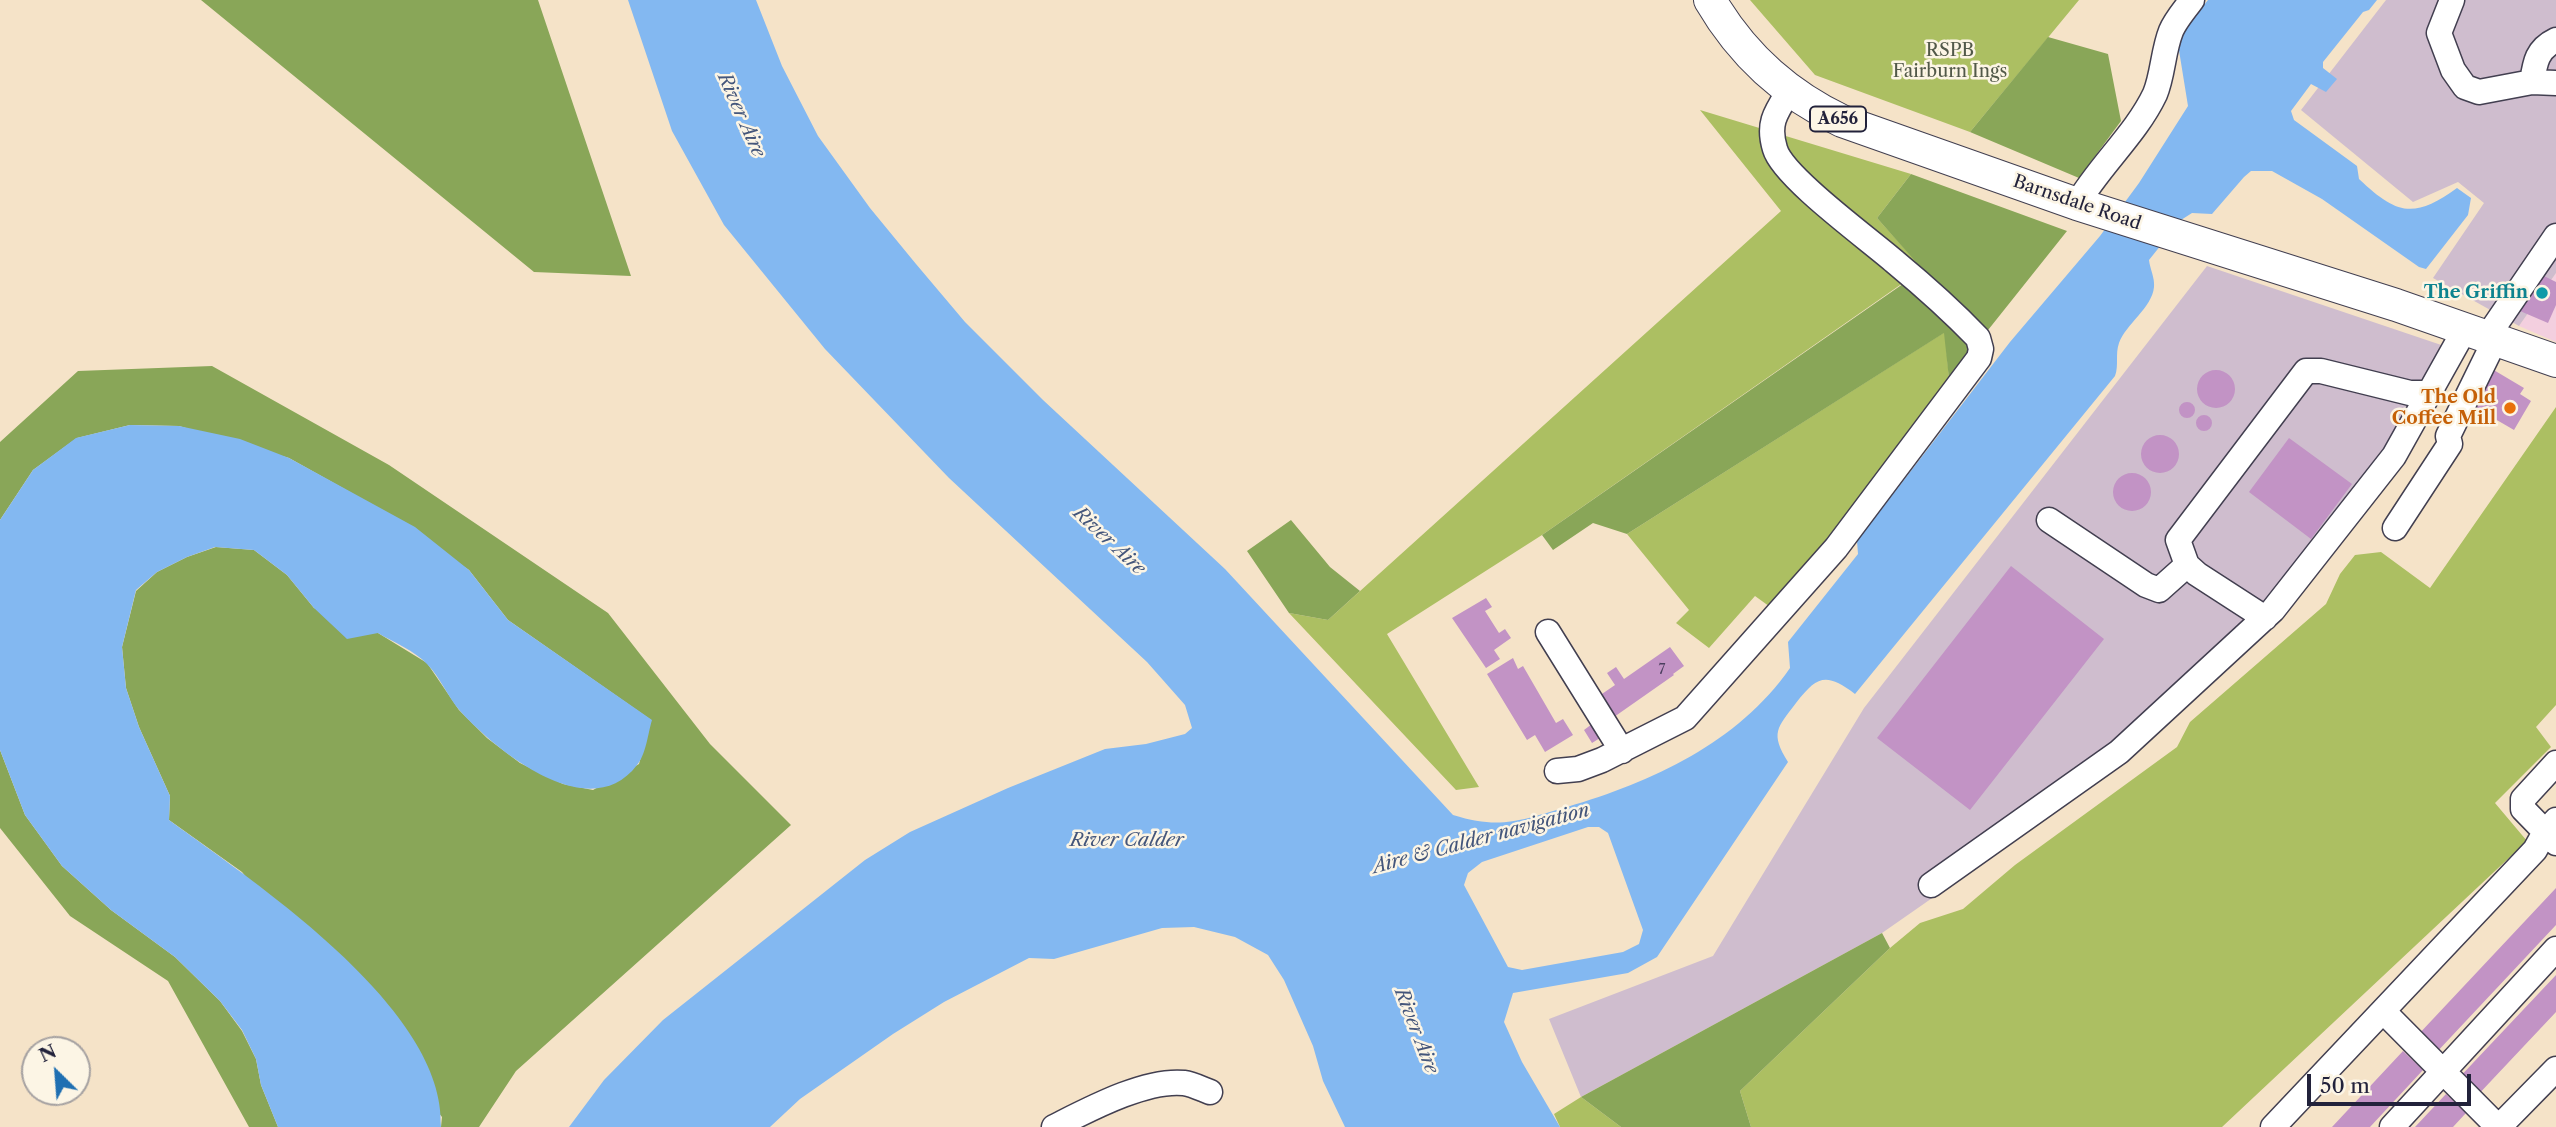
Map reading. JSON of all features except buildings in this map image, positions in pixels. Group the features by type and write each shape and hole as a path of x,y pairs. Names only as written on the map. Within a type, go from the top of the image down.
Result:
{"main road":[{"name":"Barnsdale Road","path":"1710,0 1741,46 1810,106 1842,121 2088,207 2483,335"},
{"name":"A656","path":"2483,335 2556,361"}],"street":[{"path":"2088,207 2101,168 2121,145 2156,92 2172,29 2192,0"},
{"path":"2452,0 2439,33 2453,71 2465,87 2479,92 2544,83 2535,59 2545,46 2556,40"},
{"path":"1557,771 1578,769 1622,751 1685,718 1836,548 1979,358 1981,349 1978,338 1955,314 1799,183 1775,152 1771,127 1774,114 1790,90"},
{"path":"1931,886 2119,752 2265,618 2394,456 2429,393 2483,335 2556,236"},
{"path":"2395,528 2450,444 2448,436 2483,335"},
{"path":"2265,618 2197,574 2187,565 2178,540 2306,371 2321,371 2410,393 2429,393"},
{"path":"2049,520 2146,585 2159,590 2187,565"},
{"path":"1548,632 1622,751"},
{"path":"2273,1127 2552,832 2523,809 2521,804 2556,763"},
{"path":"2392,1127 2556,949"},
{"path":"2383,1011 2499,1127 2556,1069"},
{"path":"1054,1127 1115,1098 1151,1087 1184,1083 1210,1092"}],"shaded area":[{"path":"2386,0 2556,0 2556,273 2519,326 2433,278 2484,203 2458,182 2413,202 2301,110"},
{"path":"2207,266 2465,353 2411,451 2291,608 2126,763 1882,933 1581,1097 1549,1019 1713,956 1864,708"},
{"path":"2556,273 2556,342 2519,326"}],"green space":[{"path":"201,0 538,0 631,276 534,272"},
{"name":"RSPB Fairburn Ings","path":"1750,0 2079,0 1970,132 1815,75"},
{"path":"2048,37 2108,54 2121,121 2079,178 1970,132"},
{"path":"1700,110 1911,174 1877,218 1923,269 1542,535 1387,634 1479,787 1456,790 1289,613 1328,620 1781,211"},
{"path":"1911,174 2067,231 1949,379 1944,333 1627,534 1593,523 1553,550 1542,535 1923,270 1877,218"},
{"path":"1945,332 1949,379 1773,609 1755,596 1709,648 1676,623 1689,610 1627,534"},
{"path":"212,366 389,465 608,613 710,744 791,825 516,1071 479,1127 441,1127 442,1117 242,872 169,820 170,796 139,727 126,688 122,647 136,591 157,572 187,557 216,547 254,550 287,575 314,608 378,633 427,663 459,710 487,738 520,763 563,784 593,790 639,764 651,720 508,620 469,570 348,491 289,458 179,426 130,425 77,438 33,470 0,520 0,442 78,371"},
{"path":"2556,407 2556,705 2536,727 2551,747 2495,803 2527,841 2222,1127 1751,1127 1740,1091 1890,948 1920,923 1963,909 2015,865 2177,747 2190,722 2326,604 2340,574 2355,555 2381,552 2430,588"},
{"path":"1291,520 1330,567 1360,591 1328,620 1289,613 1247,551"},
{"path":"0,750 25,815 62,866 111,910 175,957 220,1001 242,1031 256,1059 261,1085 278,1127 249,1127 168,981 70,916 0,828"},
{"path":"1882,933 1890,948 1740,1091 1751,1127 1621,1127 1581,1097"},
{"path":"1581,1097 1621,1127 1560,1127 1554,1114"}],"water":[{"path":"628,0 756,0 782,66 818,136 870,208 965,322 1043,400 1225,569 1453,815 1485,822 1511,822 1567,807 1661,772 1719,738 1745,718 1769,694 1790,668 1788,642 1858,554 1857,541 2010,342 2100,236 2139,183 2188,106 2177,38 2208,0 2377,0 2369,10 2363,12 2323,62 2323,68 2337,79 2326,92 2311,84 2291,111 2294,120 2357,166 2359,179 2395,206 2406,209 2429,205 2457,188 2471,198 2468,215 2426,269 2419,267 2322,199 2272,171 2251,171 2212,214 2192,213 2181,220 2149,260 2154,284 2152,295 2122,336 2117,351 2115,376 1855,694 1836,682 1822,680 1810,687 1796,703 1778,731 1779,744 1788,762 1657,957 1628,973 1513,993 1504,1022 1522,1062 1560,1127 1345,1127 1323,1081 1313,1046 1284,980 1268,955 1235,937 1194,927 1162,928 1054,959 1029,958 944,1002 893,1034 800,1099 770,1127 569,1127 604,1080 663,1020 865,860 910,832 1008,788 1105,749 1146,744 1185,734 1192,728 1185,705 1147,662 949,478 825,349 724,225 672,131","holes":["1588,827 1599,827 1608,833 1643,930 1639,944 1623,952 1522,970 1508,967 1464,885 1468,873 1482,862"]},
{"path":"130,425 179,426 240,439 289,458 415,527 469,570 508,620 652,720 640,761 617,782 595,788 570,786 545,777 498,746 461,712 422,659 404,647 378,633 347,639 314,608 287,575 254,550 215,547 157,572 136,590 122,647 126,688 139,727 170,796 169,820 294,913 339,952 380,994 413,1038 435,1082 441,1127 278,1127 261,1085 256,1059 242,1030 220,1001 175,957 111,910 62,866 25,815 0,750 0,520 33,470 76,438"}],"place":[{"name":"The Griffin","path":"2542,293"},
{"name":"The Old Coffee Mill","path":"2510,408"}],"water label":[{"name":"River Aire","path":"741,115"},
{"name":"River Aire","path":"1109,541"},
{"name":"Aire & Calder navigation","path":"1481,839"},
{"name":"River Calder","path":"1127,841"},
{"name":"River Aire","path":"1416,1031"}]}
